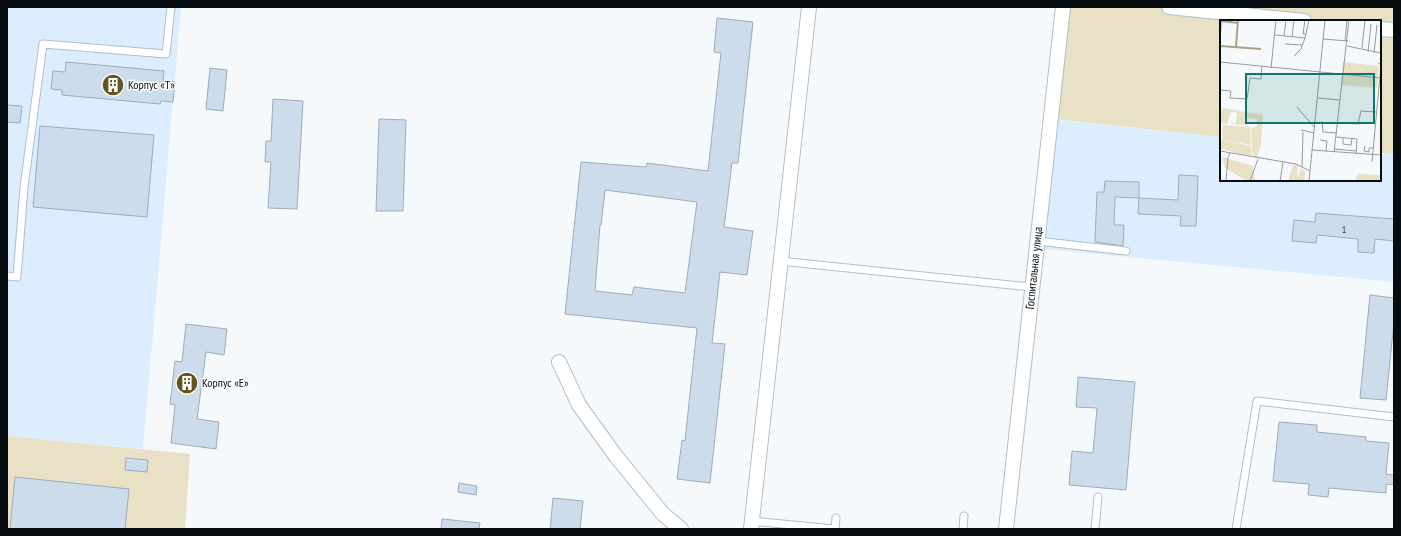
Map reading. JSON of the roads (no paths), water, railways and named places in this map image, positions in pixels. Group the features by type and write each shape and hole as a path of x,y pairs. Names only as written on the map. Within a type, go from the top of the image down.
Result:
{"street":[{"path":"751,525 809,7"},
{"name":"Госпитальная улица","path":"1006,529 1063,7"},
{"path":"1169,7 1294,20"},
{"path":"1381,29 1394,30"},
{"path":"559,362 579,405 615,455 663,514 681,529"}],"lane":[{"path":"7,276 17,277 24,187 43,44 166,54 171,7"},
{"path":"1037,241 1126,251"},
{"path":"780,261 1032,286"},
{"path":"1236,529 1257,401 1394,417"},
{"path":"1095,529 1098,496"},
{"path":"963,529 964,516"},
{"path":"751,525 834,529 836,518"}],"place":[{"name":"Корпус «Т»","path":"113,85"},
{"name":"Корпус «Е»","path":"187,383"}]}
